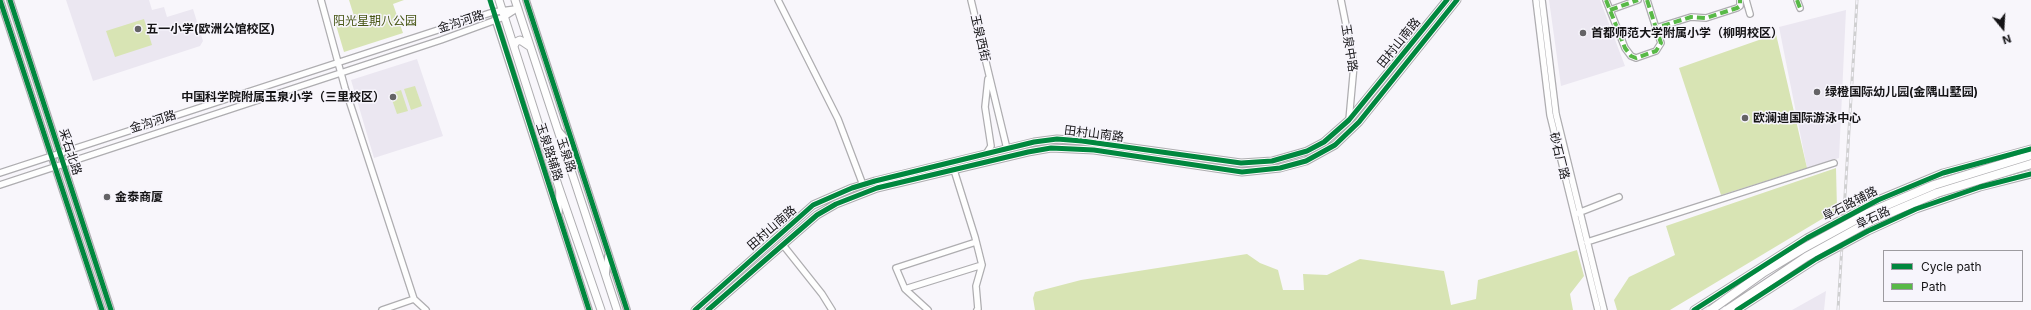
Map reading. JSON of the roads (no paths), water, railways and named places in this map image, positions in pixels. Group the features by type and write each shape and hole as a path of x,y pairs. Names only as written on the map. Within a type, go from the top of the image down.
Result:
{"highway":[{"name":"阜石路","path":"1711,310 1764,272 1802,249 1868,213 1934,185 2031,155"},
{"name":"阜石路","path":"1727,310 1806,256 1871,221 1937,193 2031,164"}],"main road":[{"name":"玉泉路","path":"499,0 559,188 601,310"},
{"name":"玉泉路","path":"515,0 617,310"},
{"name":"田村山南路","path":"695,310 813,205 829,197 863,185 1034,142 1069,140 1241,163 1262,162 1292,156 1313,148 1324,142 1349,120 1446,0"},
{"name":"田村山南路","path":"708,310 817,215 836,204 877,188 1028,152 1058,148 1094,150 1229,171 1268,170 1298,164 1328,150 1354,127 1457,0"},
{"path":"514,46 516,42 520,40 529,46"},
{"name":"阜石路辅路","path":"1694,310 1807,238 1878,200 1944,173 2031,149"},
{"name":"阜石路","path":"1737,310 1816,259 1868,231 1916,210 1980,187 2031,174"},
{"path":"597,300 604,310"}],"street":[{"name":"采石北路","path":"0,0 50,156 55,167 102,310"},
{"name":"采石北路","path":"10,0 111,310"},
{"path":"321,0 341,72 414,299 426,310"},
{"path":"526,0 627,310"},
{"path":"778,0 838,119 863,185"},
{"name":"玉泉西街","path":"971,0 988,77 1007,149"},
{"name":"玉泉中路","path":"1340,0 1354,65 1349,120"},
{"name":"砂石厂路","path":"1536,0 1550,115 1577,214 1587,242 1604,310"},
{"name":"砂石厂路","path":"1542,0 1556,114 1598,310"},
{"path":"1606,0 1625,48 1631,56 1636,58 1656,51 1660,42 1647,0"},
{"path":"1610,10 1638,0"},
{"path":"1656,28 1691,17 1706,18 1737,8 1740,6 1740,0"},
{"path":"1746,0 1750,14"},
{"path":"1798,0 1800,8"},
{"name":"金沟河路","path":"0,173 338,62 518,8"},
{"name":"金沟河路","path":"0,185 441,40 495,20 503,13"},
{"name":"玉泉路辅路","path":"495,20 589,310"},
{"path":"982,155 988,153 991,146 985,94 988,77"},
{"path":"557,128 574,149"},
{"path":"1587,242 1834,163"},
{"path":"954,170 982,265 976,286 977,310"},
{"path":"559,188 559,217"},
{"path":"1577,214 1619,197"},
{"path":"928,310 905,289 896,268 976,242"},
{"path":"783,245 822,294 832,310"},
{"path":"606,277 609,252"},
{"path":"905,289 982,265"},
{"path":"382,310 414,299"}],"railway":[{"path":"1838,310 1857,0"}],"place":[{"name":"五一小学(欧洲公馆校区)","path":"138,29"},
{"name":"首都师范大学附属小学（柳明校区）","path":"1583,33"},
{"name":"绿橙国际幼儿园(金隅山墅园)","path":"1817,92"},
{"name":"中国科学院附属玉泉小学（三里校区）","path":"393,97"},
{"name":"欧澜迪国际游泳中心","path":"1745,118"},
{"name":"金泰商厦","path":"107,197"}],"park label":[{"name":"阳光星期八公园","path":"375,21"}]}
